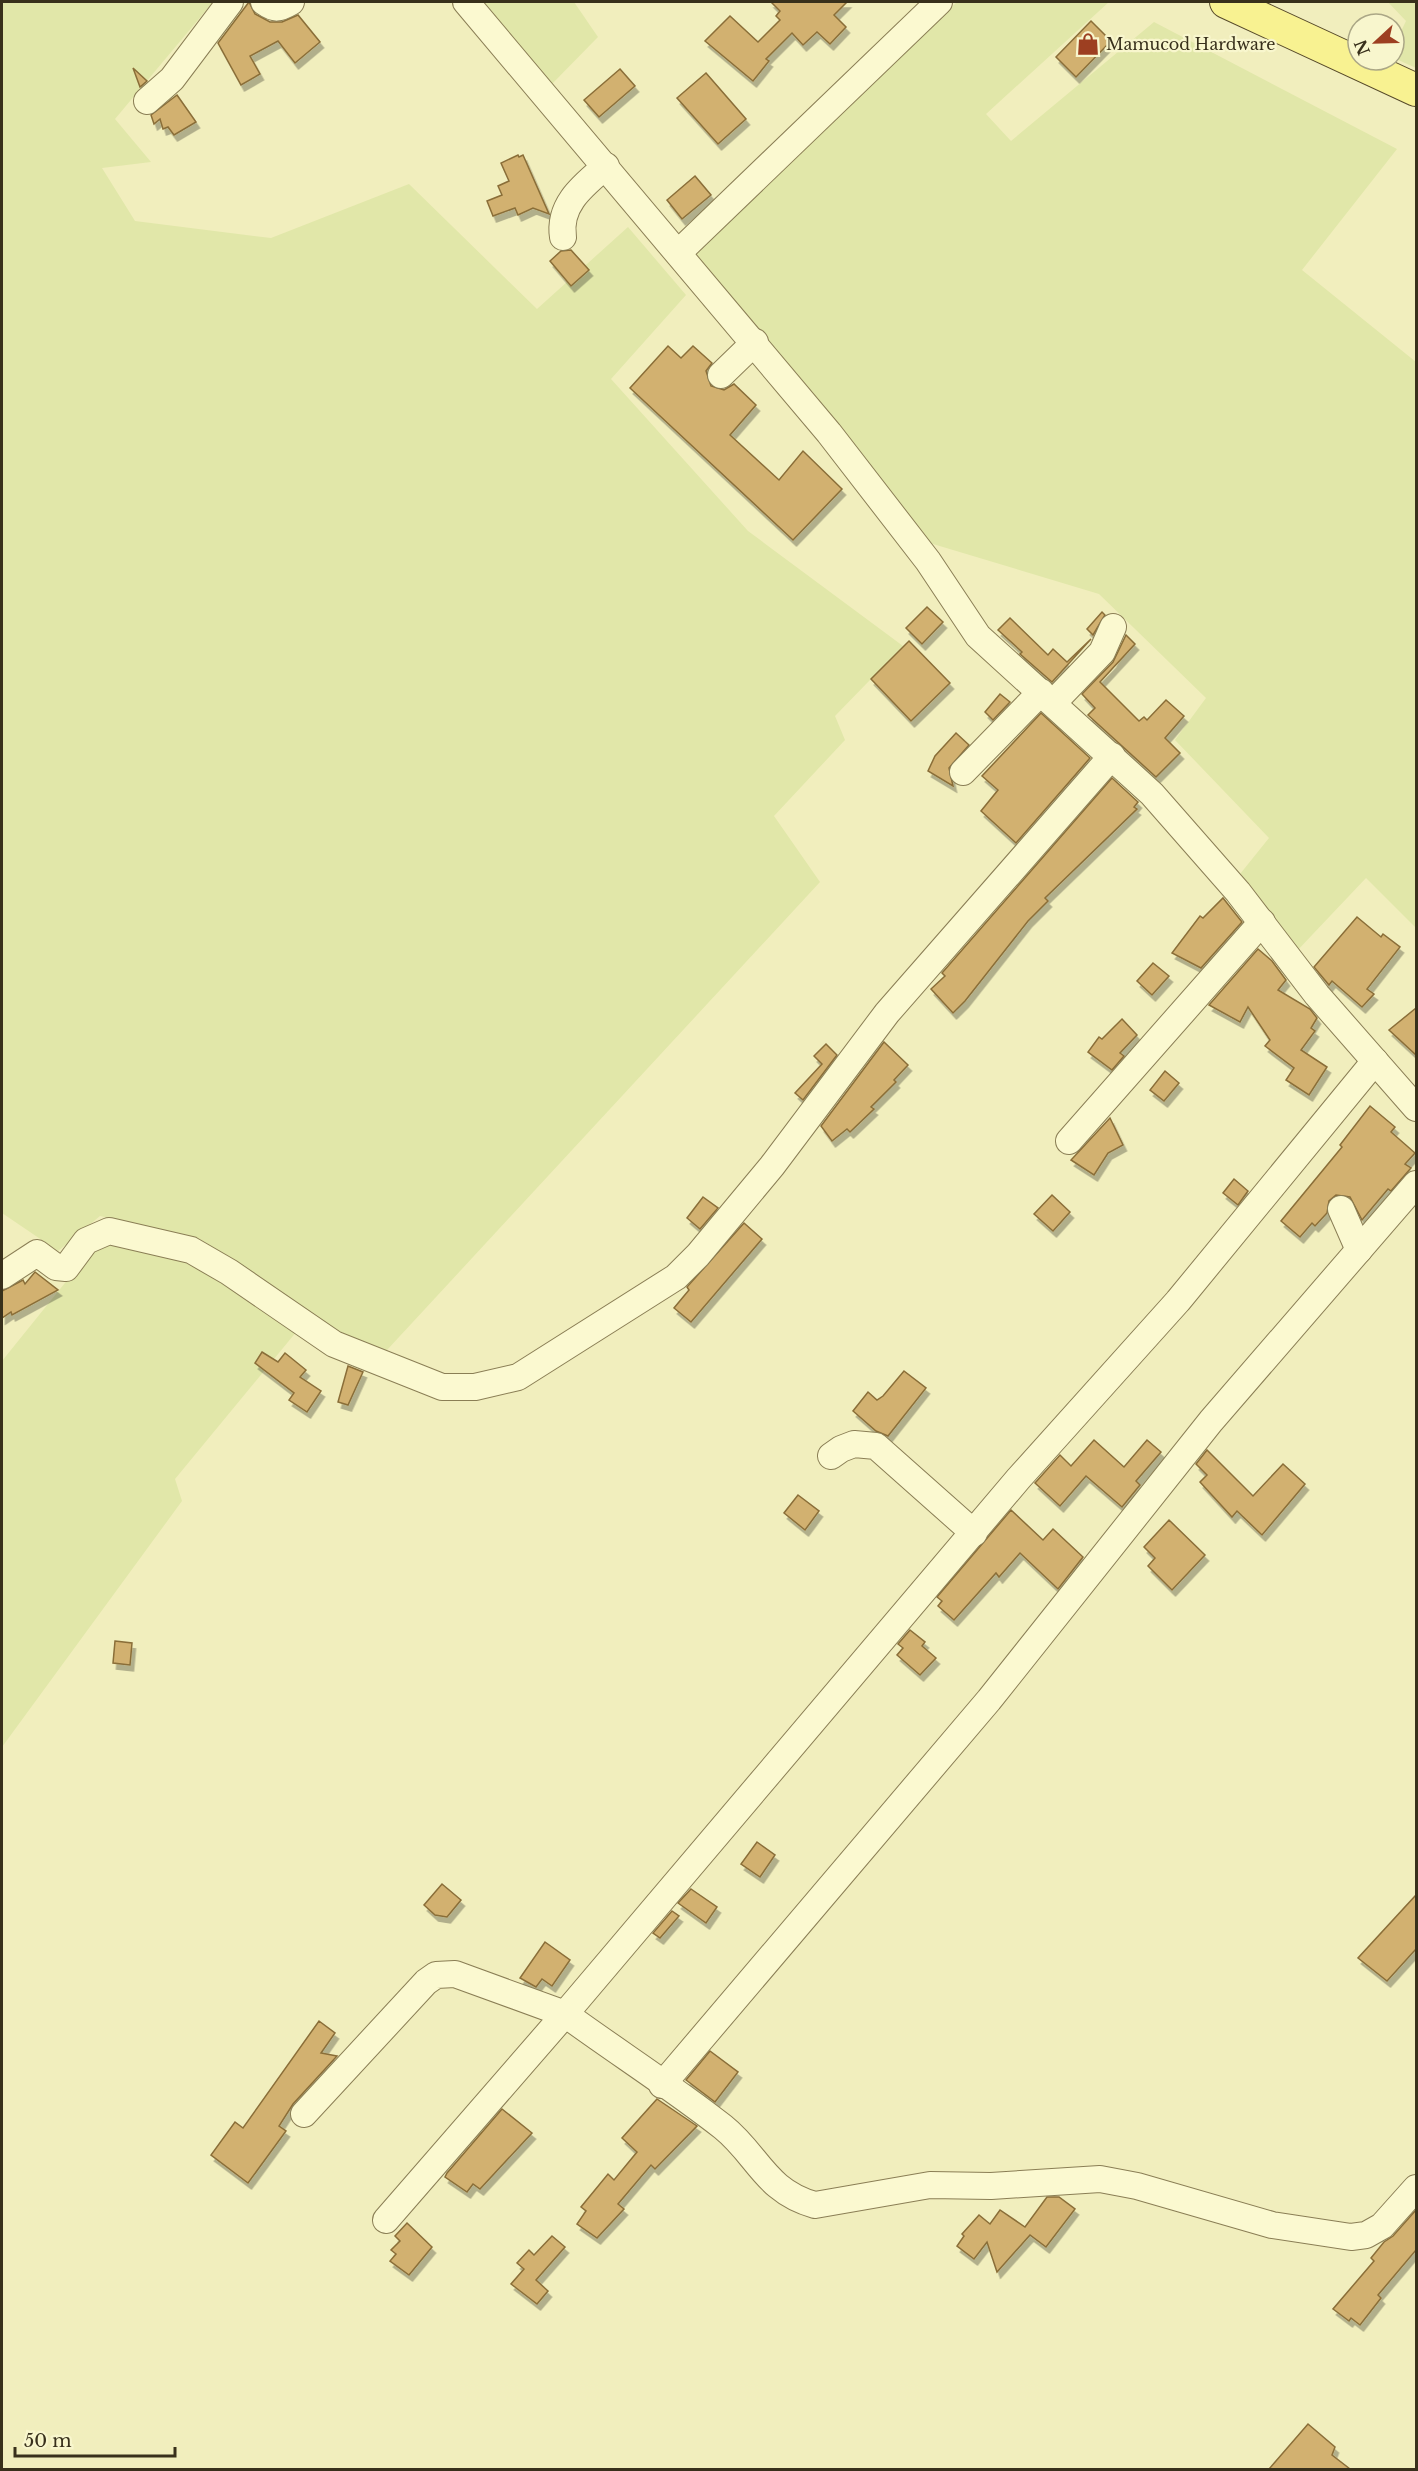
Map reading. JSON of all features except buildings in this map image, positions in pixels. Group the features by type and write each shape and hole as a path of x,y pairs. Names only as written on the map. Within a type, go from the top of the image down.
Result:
{"main road":[{"path":"1226,2 1416,90"}],"street":[{"path":"147,101 172,79 230,2"},
{"path":"264,2 272,8 279,8 291,2"},
{"path":"466,2 679,252 829,433 928,561 978,636 1112,756 1176,820 1262,922 1317,995 1416,1108"},
{"path":"679,252 939,2"},
{"path":"563,237 565,210 582,186 606,166"},
{"path":"722,375 754,342"},
{"path":"963,772 1101,652 1113,627"},
{"path":"2,1276 37,1253 56,1267 66,1268 86,1241 109,1231 191,1250 229,1272 334,1344 442,1387 475,1387 518,1377 676,1277 698,1255 772,1166 886,1013 1112,756"},
{"path":"1069,1141 1262,922"},
{"path":"386,2220 566,2014 1070,1419 1178,1301 1376,1061"},
{"path":"662,2085 989,1700 1211,1421 1416,1184"},
{"path":"1341,1209 1359,1250"},
{"path":"831,1456 854,1444 876,1446 974,1533"},
{"path":"304,2114 426,1982 436,1975 455,1974 566,2014 725,2129 781,2189 798,2200 815,2205 930,2185 984,2186 1100,2179 1137,2186 1272,2225 1351,2237 1366,2235 1382,2226 1416,2188"}],"green space":[{"path":"2,2 213,2 115,119 151,162 102,168 135,221 271,238 409,184 537,309 628,227 686,295 611,379 748,531 903,646 835,716 845,740 774,816 820,882 375,1363 262,1292 200,1239 100,1216 58,1251 2,1213"},
{"path":"479,2 574,2 598,37 550,86"},
{"path":"957,2 1109,2 986,114 1011,141 1154,22 1397,149 1302,270 1416,362 1416,928 1366,878 1295,953 1236,879 1269,838 1175,740 1206,698 1099,594 923,541 690,258"},
{"path":"1388,2 1416,2 1416,68 1406,63 1406,12 1397,12"},
{"path":"98,1242 188,1254 297,1331 175,1479 182,1501 2,1747 2,1361"}],"place":[{"name":"Mamucod Hardware","path":"1088,44"}]}
